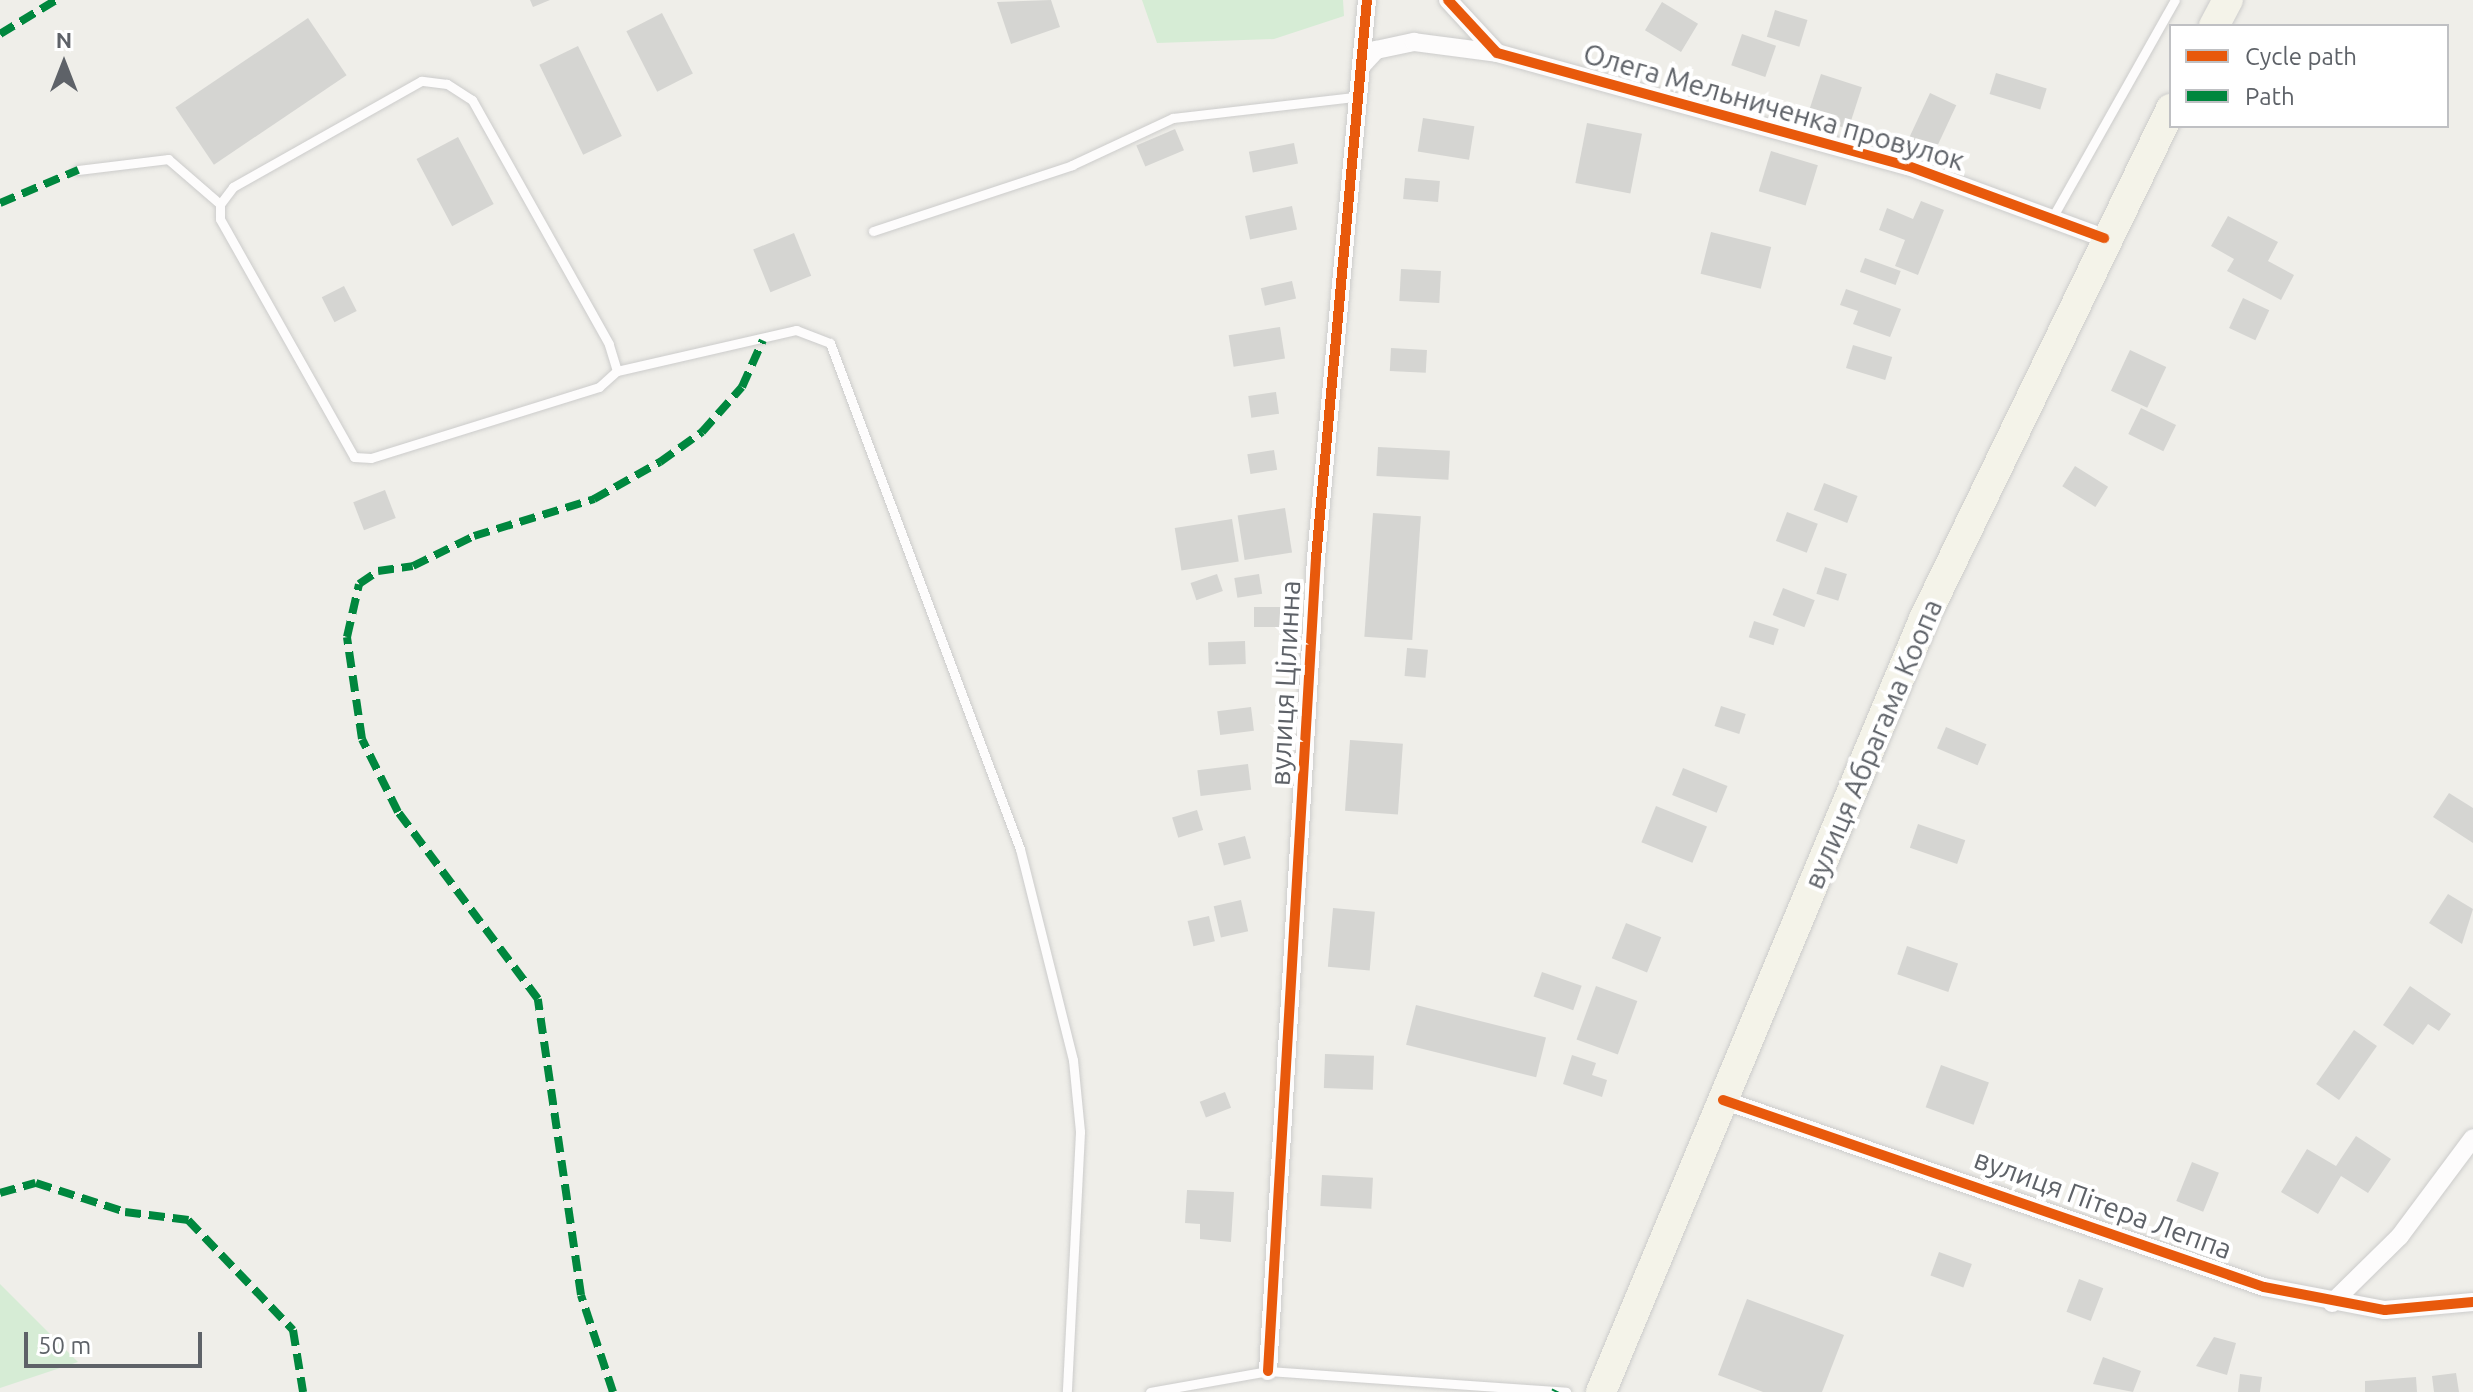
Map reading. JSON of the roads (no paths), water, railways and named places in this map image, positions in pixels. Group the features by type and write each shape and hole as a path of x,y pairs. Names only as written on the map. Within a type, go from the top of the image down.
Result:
{"main road":[{"path":"2215,24 2228,0"},
{"name":"вулиця Абрагама Коопа","path":"1601,1392 1924,619 2104,238 2169,113"}],"street":[{"name":"вулиця Цілинна","path":"1268,1371 1316,558 1354,97 1364,63 1367,0"},
{"path":"1448,0 1497,53"},
{"name":"Олега Мельниченка провулок","path":"1364,63 1376,50 1414,42 1497,53 1908,166 2104,238"},
{"name":"вулиця Пітера Леппа","path":"1723,1100 2264,1287 2332,1303 2424,1311 2473,1302"},
{"path":"2332,1303 2400,1236 2473,1138"}],"lane":[{"path":"2052,218 2175,0"},
{"path":"617,371 609,344 472,100 447,84 421,81 233,187 220,204 220,219 354,457 371,458 599,387 617,371 796,330 819,335 838,355 1020,849 1073,1060 1080,1132 1067,1392"},
{"path":"873,231 1072,165 1173,118 1354,97"},
{"path":"78,170 168,159 220,204"},
{"path":"1150,1392 1268,1371 1450,1387 1566,1392"}]}
